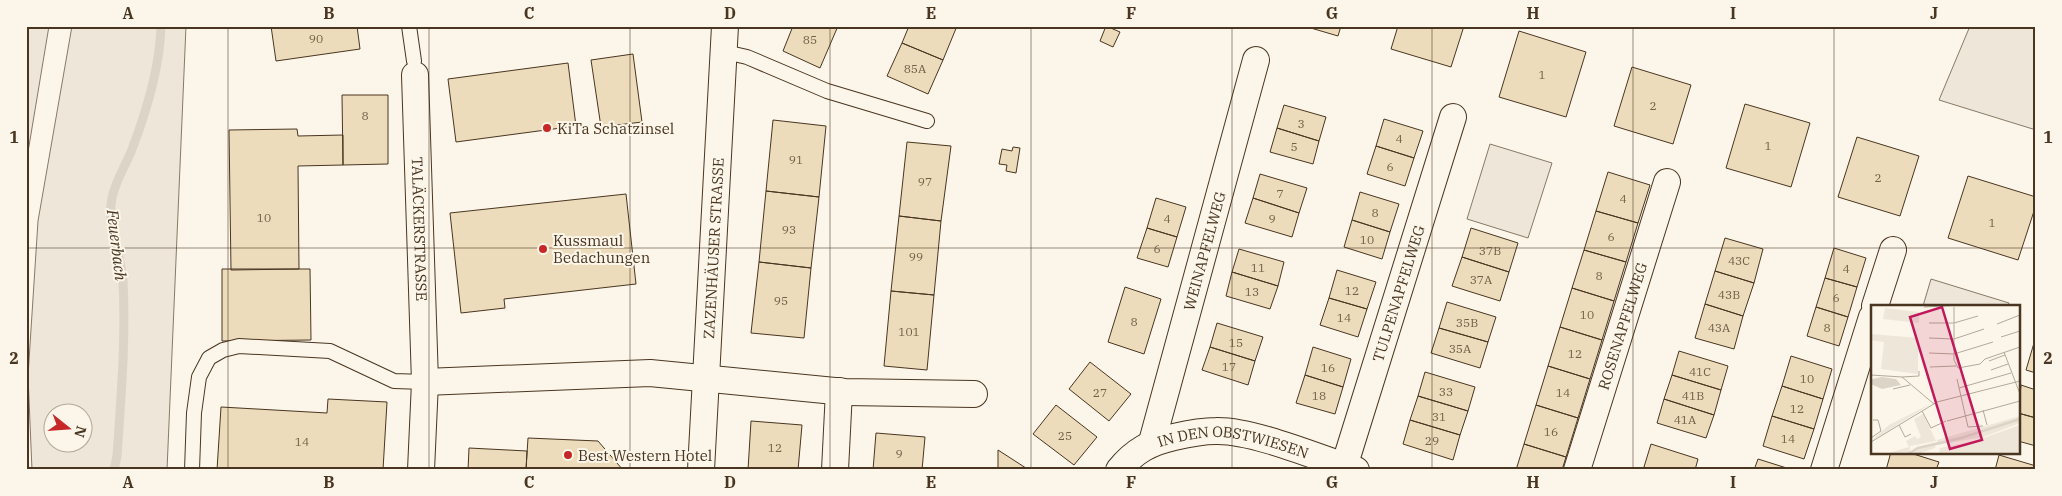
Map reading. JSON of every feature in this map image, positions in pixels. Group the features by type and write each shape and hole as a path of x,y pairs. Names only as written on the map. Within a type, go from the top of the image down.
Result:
{"street":[{"name":"ZAZENHÄUSER STRASSE","path":"701,470 725,26"},
{"name":"WEINAPFELWEG","path":"1152,442 1256,60"},
{"name":"TALÄCKERSTRASSE","path":"415,68 425,382 421,470"},
{"name":"TULPENAPFELWEG","path":"1348,468 1453,117"},
{"name":"ROSENAPFELWEG","path":"1577,470 1666,182"},
{"path":"1875,305 1893,250"},
{"path":"1824,470 1871,320"},
{"path":"425,382 650,373 840,391 974,394"},
{"path":"835,470 840,391"},
{"name":"IN DEN OBSTWIESEN","path":"1120,470 1125,463 1152,442 1190,433 1217,431 1250,436 1348,468"}],"lane":[{"path":"409,26 415,68"},
{"path":"725,52 747,57 827,91 927,121"},
{"path":"192,470 194,413 199,377 209,358 223,350 239,346 330,352 394,381 425,382"}],"shaded area":[{"path":"26,26 49,26 26,164"},
{"path":"72,26 186,26 167,470 32,470 28,376 38,221"},
{"path":"1970,26 2036,26 2036,130 1939,100"},
{"path":"1490,144 1552,163 1528,238 1467,219"},
{"path":"1931,279 2009,303 2008,305 1923,305"}],"building":[{"path":"271,26 357,26 360,49 276,61"},
{"path":"793,26 838,26 820,68 783,51"},
{"path":"909,26 957,26 943,60 902,43"},
{"path":"1106,26 1120,32 1113,47 1100,41"},
{"path":"1304,26 1341,26 1338,36"},
{"path":"1398,26 1464,26 1451,67 1391,49"},
{"path":"1519,31 1586,52 1566,117 1499,97"},
{"path":"902,43 943,60 928,94 887,76"},
{"path":"633,54 642,122 601,127 591,60"},
{"path":"568,63 576,126 456,142 448,79"},
{"path":"1632,67 1691,85 1673,144 1614,126"},
{"path":"342,95 388,95 388,164 343,165"},
{"path":"1745,104 1810,123 1791,187 1726,168"},
{"path":"1284,105 1326,117 1319,141 1277,128"},
{"path":"1384,119 1423,131 1414,158 1376,146"},
{"path":"773,120 826,126 819,197 766,191"},
{"path":"1277,128 1319,141 1313,164 1270,152"},
{"path":"297,129 298,136 343,135 343,165 298,166 299,269 231,270 229,130"},
{"path":"1857,137 1919,156 1900,216 1838,197"},
{"path":"907,142 951,146 941,221 899,216"},
{"path":"1376,146 1414,158 1405,186 1367,174"},
{"path":"1013,147 1020,148 1016,173 1006,171 1007,165 999,164 1002,149 1012,151"},
{"path":"1608,172 1650,185 1638,223 1596,211"},
{"path":"1260,174 1307,188 1299,213 1253,198"},
{"path":"1968,176 2036,197 2036,205 2018,260 1948,238"},
{"path":"766,191 819,197 811,268 759,262"},
{"path":"1360,192 1399,204 1390,232 1352,220"},
{"name":"Kussmaul Bedachungen","path":"626,194 636,284 504,299 505,308 461,313 450,213"},
{"path":"1156,198 1186,207 1177,237 1147,228"},
{"path":"1253,198 1299,213 1292,237 1245,223"},
{"path":"1596,211 1638,223 1626,262 1584,250"},
{"path":"899,216 941,221 934,295 891,291"},
{"path":"1352,220 1390,232 1382,259 1344,247"},
{"path":"1147,228 1177,237 1168,267 1137,258"},
{"path":"1471,228 1518,243 1509,272 1462,257"},
{"path":"1725,238 1763,249 1754,283 1715,271"},
{"path":"1834,248 1866,258 1857,287 1825,278"},
{"path":"1239,249 1284,262 1278,286 1232,272"},
{"path":"1584,250 1626,262 1614,301 1572,288"},
{"path":"1462,257 1509,272 1500,301 1452,286"},
{"path":"759,262 811,268 804,338 751,333"},
{"path":"222,269 310,269 311,340 222,341"},
{"path":"1337,270 1376,282 1367,309 1329,298"},
{"path":"1715,271 1754,283 1743,316 1705,304"},
{"path":"1232,272 1278,286 1270,309 1226,296"},
{"path":"1825,278 1857,287 1848,317 1816,307"},
{"path":"1125,287 1161,299 1144,354 1108,342"},
{"path":"1572,288 1614,301 1602,340 1560,327"},
{"path":"891,291 934,295 927,370 884,366"},
{"path":"1329,298 1367,309 1358,337 1320,325"},
{"path":"1447,302 1496,317 1488,342 1439,328"},
{"path":"1705,304 1743,316 1734,349 1695,338"},
{"path":"1816,307 1848,317 1839,346 1807,336"},
{"path":"1217,323 1263,337 1255,361 1210,347"},
{"path":"1560,327 1602,340 1590,379 1548,366"},
{"path":"1439,328 1488,342 1480,368 1431,353"},
{"path":"2034,343 2036,343 2036,373 2026,370"},
{"path":"1210,347 1255,361 1248,385 1202,370"},
{"path":"1313,347 1351,359 1343,387 1305,375"},
{"path":"1679,351 1728,366 1721,390 1672,375"},
{"path":"1791,356 1832,369 1823,399 1782,386"},
{"path":"1090,362 1131,394 1109,421 1069,389"},
{"path":"1548,366 1590,379 1578,418 1536,405"},
{"path":"1425,372 1475,387 1468,411 1418,396"},
{"path":"1305,375 1343,387 1335,414 1296,403"},
{"path":"1672,375 1721,390 1714,415 1664,399"},
{"path":"2021,385 2036,390 2036,418 2020,414"},
{"path":"1782,386 1823,399 1814,429 1772,416"},
{"path":"1418,396 1468,411 1460,435 1410,420"},
{"path":"328,399 387,402 383,470 217,470 221,407 327,413"},
{"path":"1664,399 1714,415 1706,438 1657,423"},
{"path":"1056,405 1097,437 1074,465 1033,434"},
{"path":"1536,405 1578,418 1566,457 1524,444"},
{"path":"2020,414 2036,418 2036,446 2020,442"},
{"path":"1772,416 1814,429 1804,459 1763,446"},
{"path":"1410,420 1460,435 1453,460 1403,444"},
{"path":"751,421 802,425 798,470 748,470"},
{"path":"876,433 925,437 922,470 873,470"},
{"name":"Best Western Hotel","path":"528,438 598,441 623,470 526,470"},
{"path":"1524,444 1566,457 1562,470 1516,470"},
{"path":"1651,444 1698,459 1695,470 1652,470 1644,467"},
{"path":"469,448 527,451 526,470 468,470"},
{"path":"998,450 1029,470 998,470"},
{"path":"1890,454 1913,454 1939,462 1936,470 1886,470"},
{"path":"1999,455 2036,466 2036,470 1995,470"},
{"path":"1758,459 1793,470 1754,470"}],"waterway":[{"name":"Feuerbach","path":"114,470 117,456 121,390 124,303 122,271 112,229 112,198 115,186 131,152 142,122 155,74 161,26"}],"place":[{"name":"KiTa Schatzinsel","path":"547,128"},
{"name":"Kussmaul Bedachungen","path":"543,249"},
{"name":"Best Western Hotel","path":"568,455"}]}
